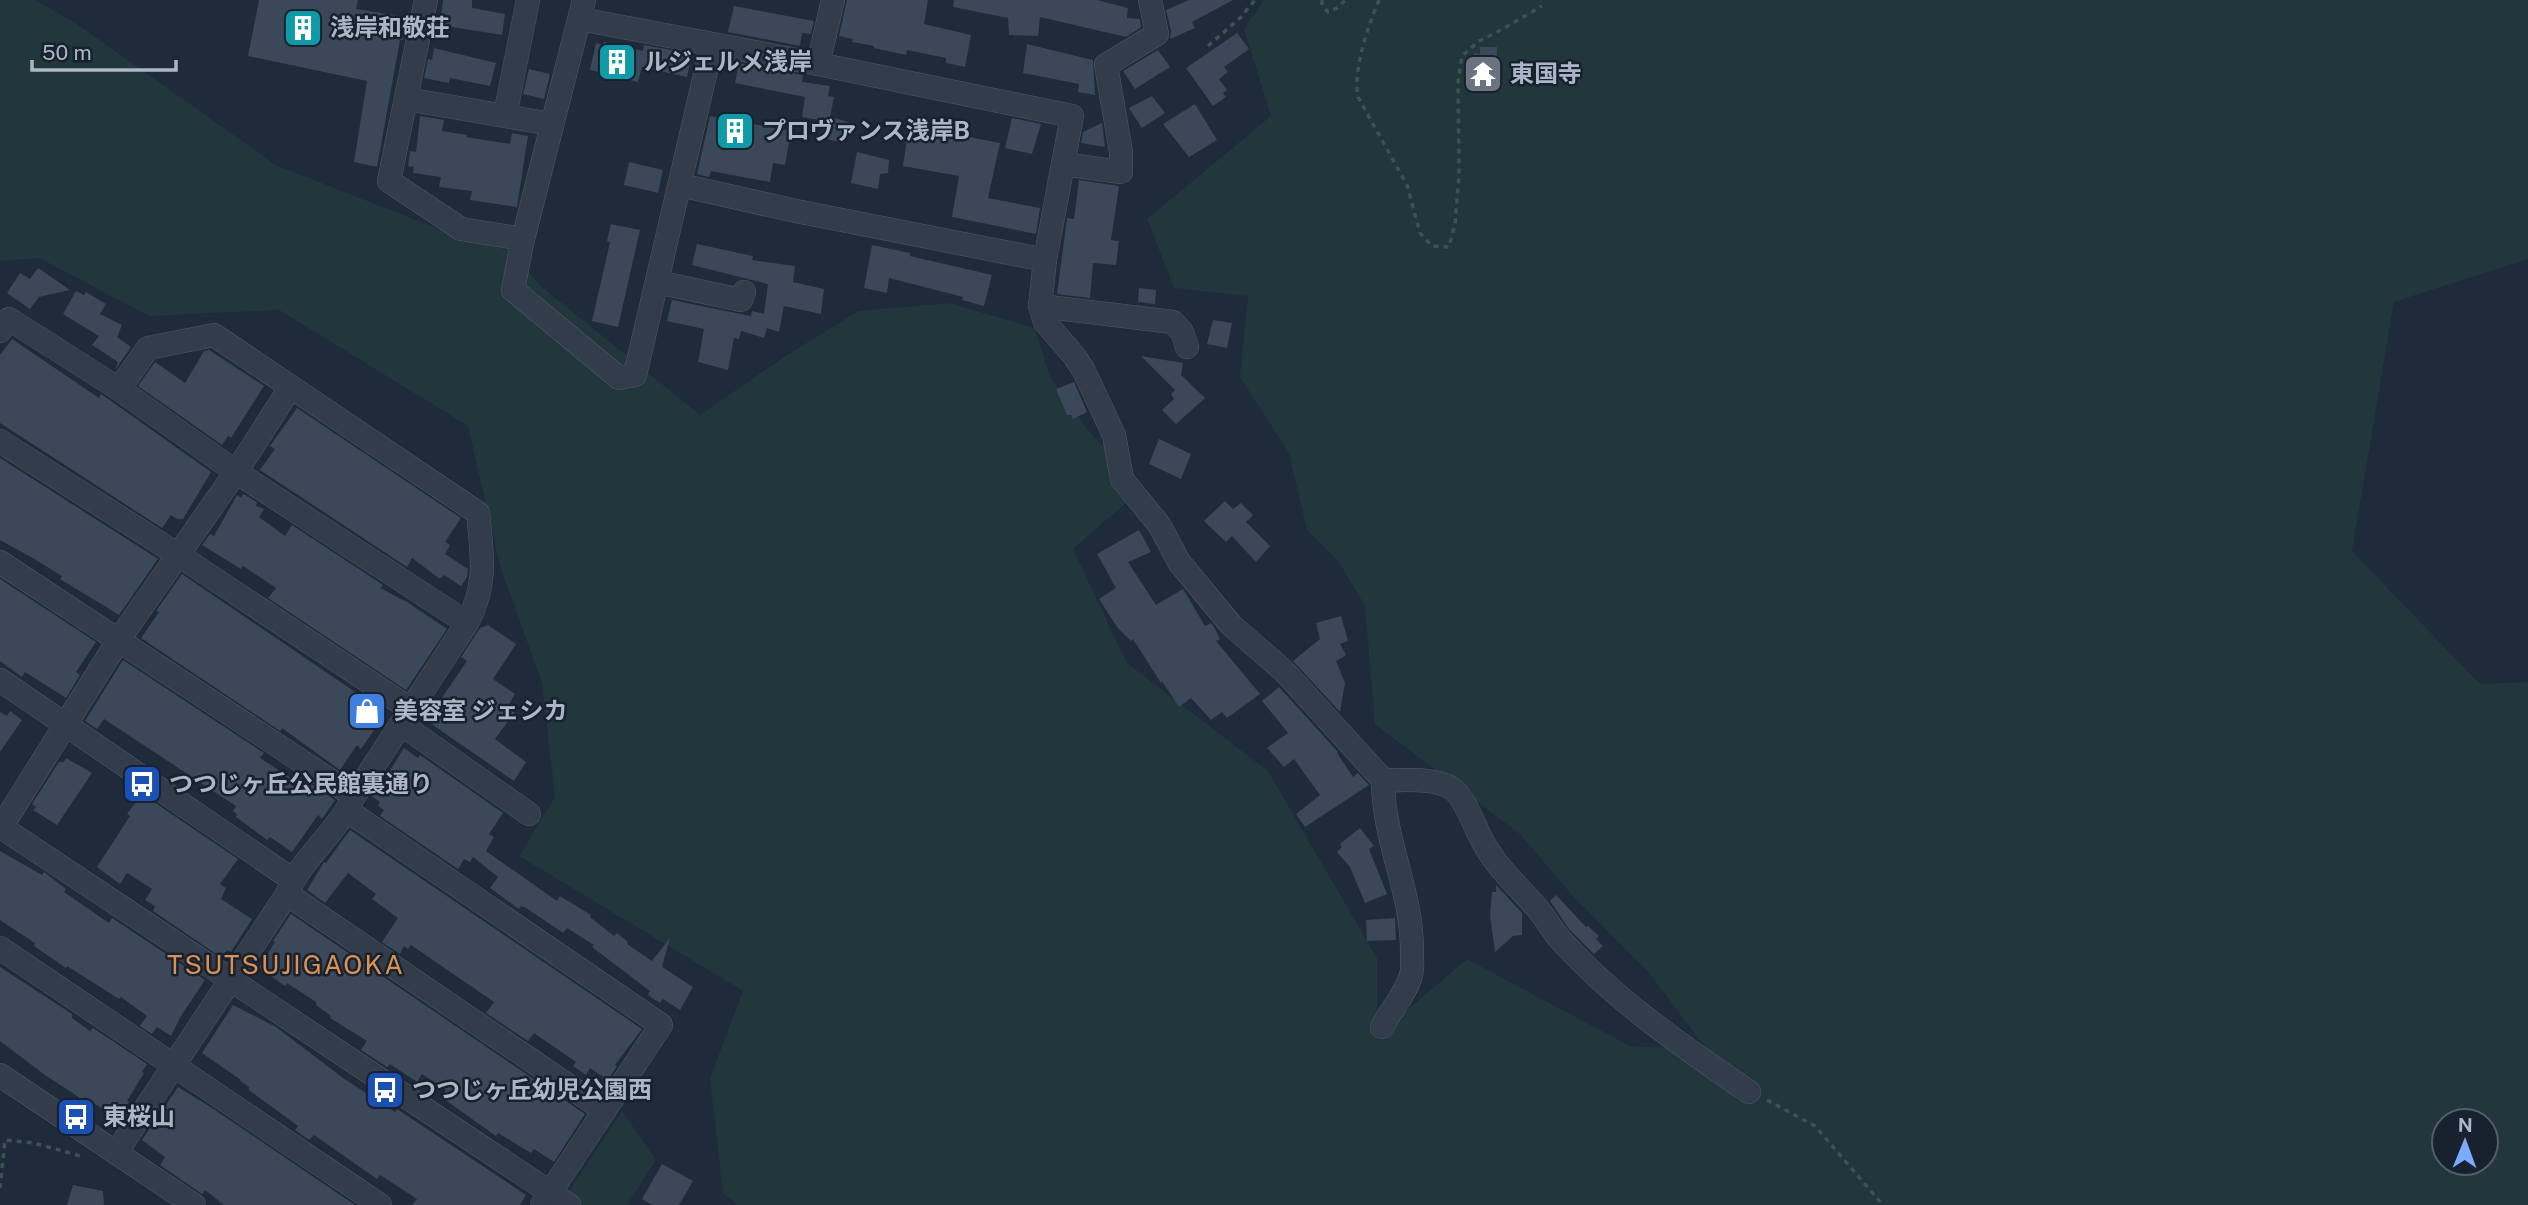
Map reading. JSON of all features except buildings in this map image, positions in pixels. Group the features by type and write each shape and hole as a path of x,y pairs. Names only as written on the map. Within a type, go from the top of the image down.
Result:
{"street":[{"path":"426,0 389,181 461,229 523,239"},
{"path":"505,115 528,0"},
{"path":"818,64 833,0"},
{"path":"1063,164 1121,172 1121,152 1106,65 1157,34 1150,0"},
{"path":"712,45 635,375 619,378 513,290 551,124 582,10 712,45 1072,116 1045,260 1041,306 1045,322 1075,356 1084,371 1114,435 1122,479 1160,526 1179,562 1231,625 1284,671 1383,780 1383,803 1389,835 1410,912 1412,974 1382,1027"},
{"path":"406,99 551,124"},
{"path":"680,186 1045,260"},
{"path":"657,282 741,300 744,292"},
{"path":"1041,306 1173,322 1182,332 1186,347"},
{"path":"0,331 9,319 119,389 236,472 467,622"},
{"path":"105,1157 172,1066 290,887 351,803 474,610 484,571 478,513 214,335 148,348 119,389"},
{"path":"0,562 118,641 351,803 661,1025 604,1110 554,1201 1,828 118,641 180,556 290,388"},
{"path":"0,441 180,556 405,717 529,814"},
{"path":"0,680 67,724 290,887 604,1110"},
{"path":"1383,780 1439,783 1453,789 1463,802 1485,848 1500,868 1559,937 1598,977 1664,1033 1749,1092"},
{"path":"0,948 380,1205"},
{"path":"0,1075 105,1157 194,1205"}],"path":[{"path":"1208,46 1240,18 1255,0"},
{"path":"1322,0 1322,5 1328,12 1339,7 1345,0"},
{"path":"1379,0 1365,37 1356,87 1358,97 1408,185 1420,233 1432,246 1449,247 1455,224 1459,175 1458,82 1462,56 1479,41 1542,6"},
{"path":"1749,1092 1815,1126 1883,1205"},
{"path":"0,1188 5,1140 105,1157"}],"green space":[{"path":"0,0 35,0 74,22 276,165 459,237 508,250 542,287 700,415 787,355 858,311 949,303 1035,328 1050,377 1088,430 1106,450 1127,502 1073,549 1127,663 1268,771 1377,958 1377,1036 1467,959 1630,1046 1707,1050 1650,974 1571,894 1521,835 1375,724 1365,606 1339,562 1307,530 1289,453 1240,377 1248,296 1174,288 1147,219 1271,116 1244,29 1264,0 2528,0 2528,259 2394,302 2352,551 2480,684 2528,682 2528,1205 739,1205 723,1194 710,1078 743,991 519,856 555,797 542,683 500,566 468,426 279,310 149,316 39,258 0,261"},
{"path":"622,1111 656,1160 627,1205 573,1205 564,1199"}],"place":[{"name":"浅岸和敬荘","path":"303,28"},
{"name":"ルジェルメ浅岸","path":"617,62"},
{"name":"東国寺","path":"1483,74"},
{"name":"プロヴァンス浅岸B","path":"735,131"},
{"name":"美容室 ジェシカ","path":"367,711"},
{"name":"つつじヶ丘公民館裏通り","path":"142,784"},
{"name":"つつじヶ丘幼児公園西","path":"385,1090"},
{"name":"東桜山","path":"76,1117"}],"district":[{"name":"TSUTSUJIGAOKA","path":"286,965"}]}
